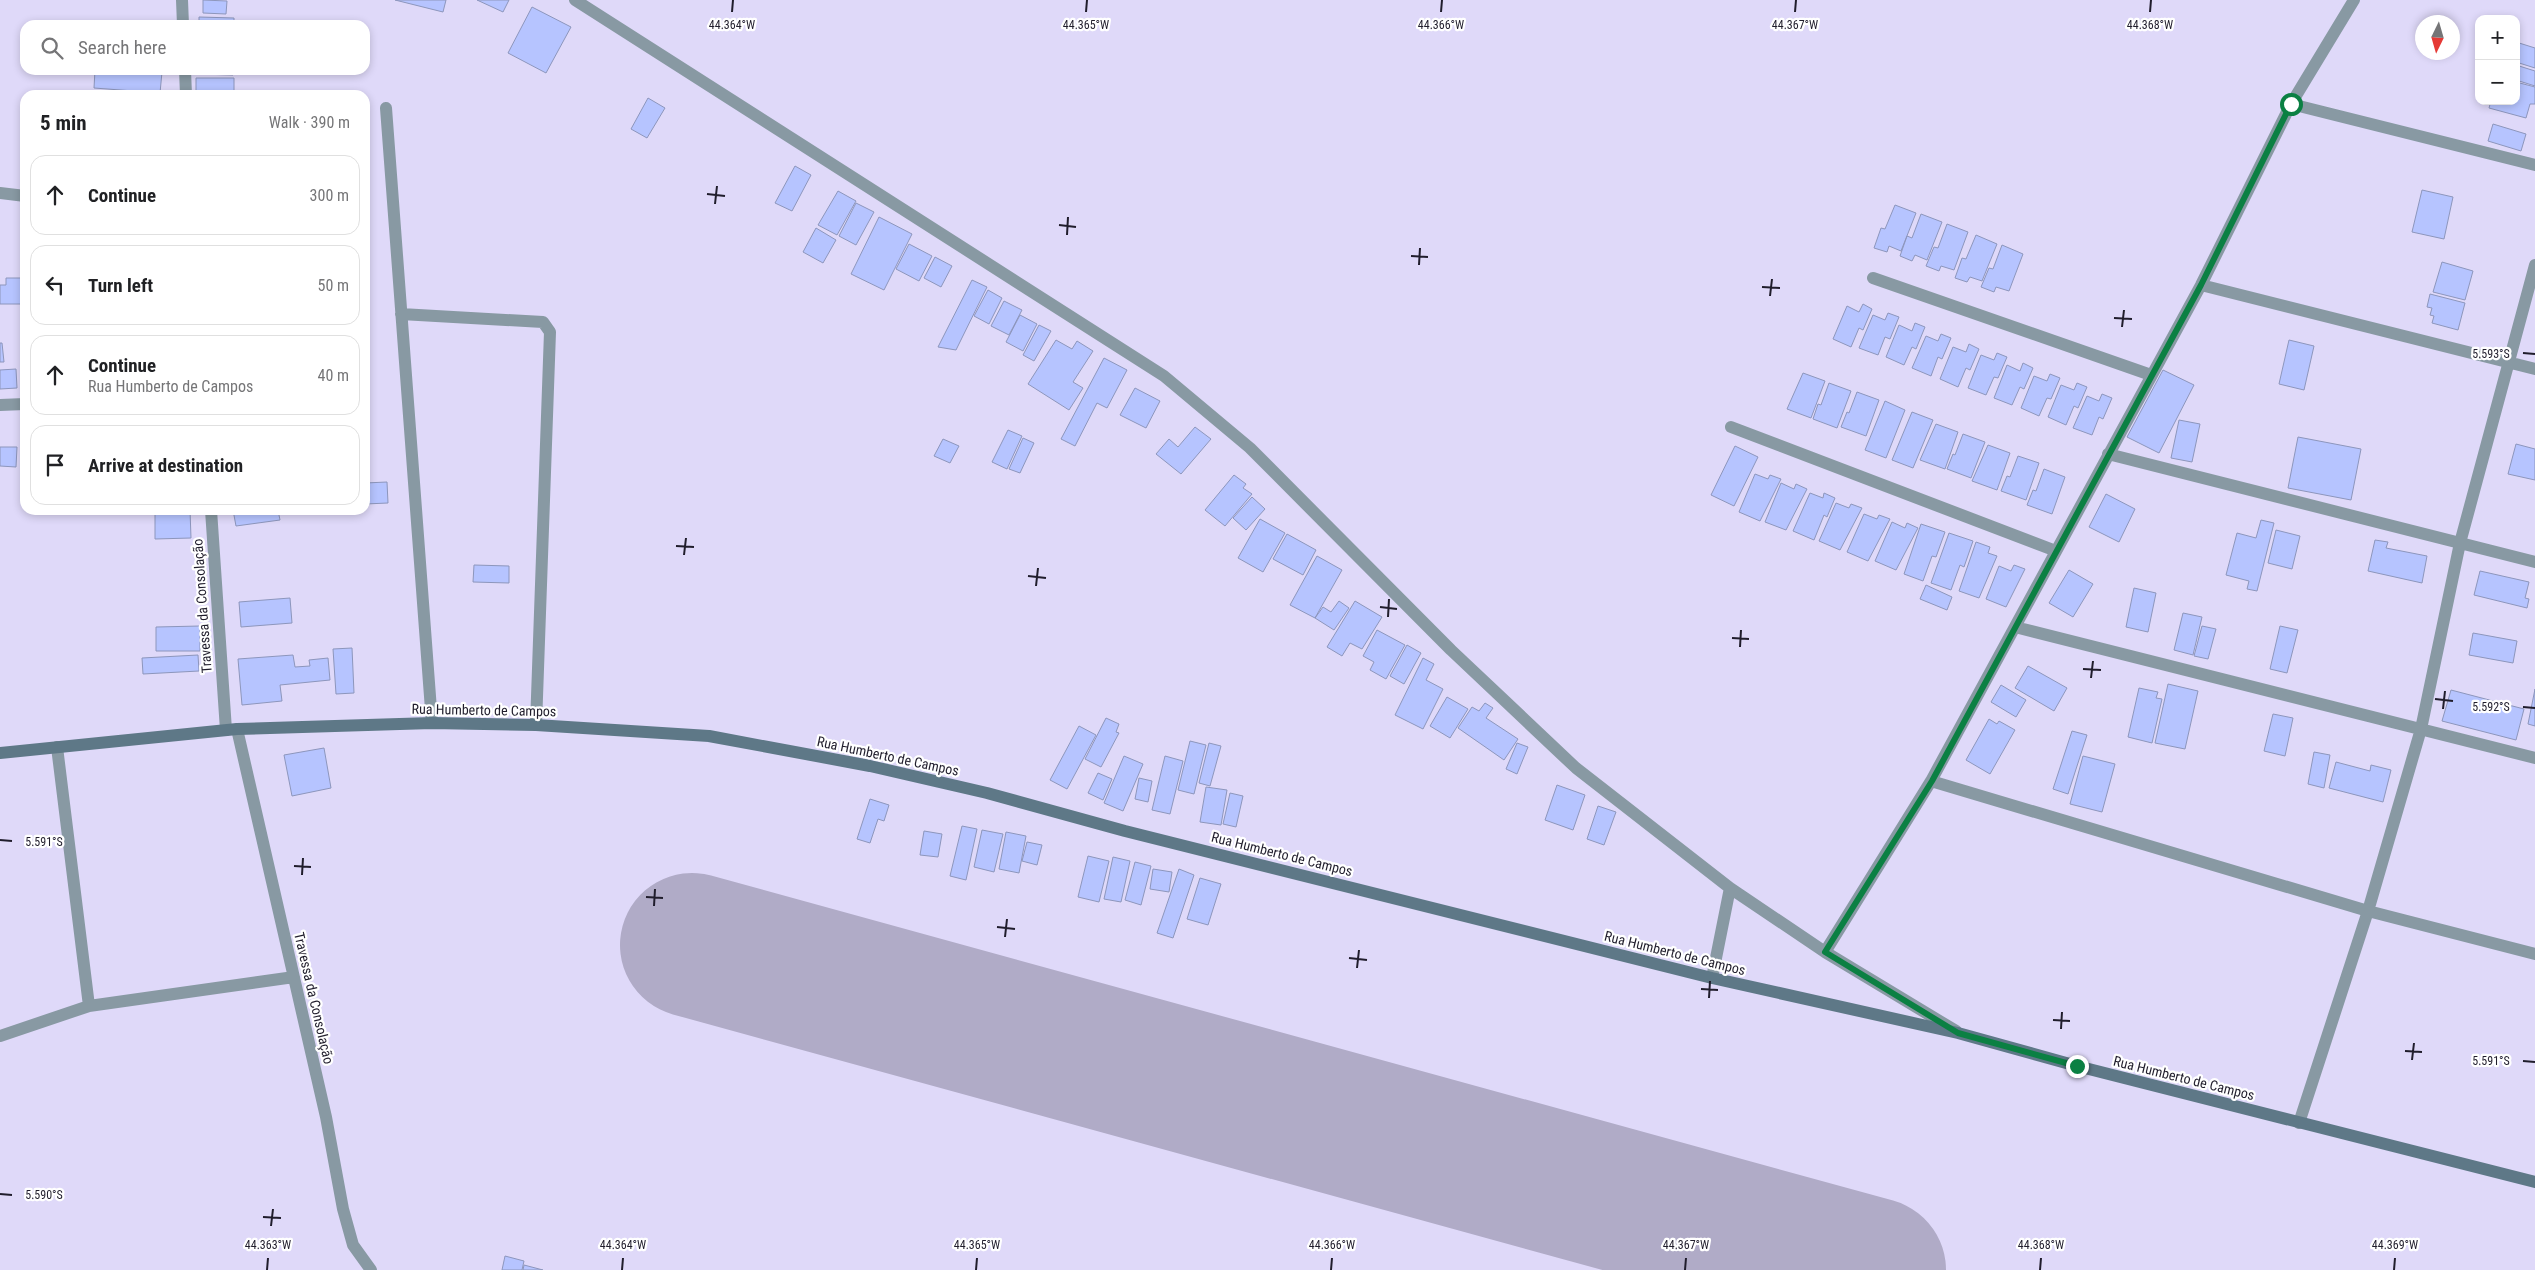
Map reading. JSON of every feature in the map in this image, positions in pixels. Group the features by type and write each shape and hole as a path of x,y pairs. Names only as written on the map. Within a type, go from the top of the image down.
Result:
{"street":[{"path":"182,0 183,20"},
{"path":"575,0 1164,376 1250,448 1451,650 1576,768 1730,888 1825,952 1958,1033"},
{"path":"1825,952 1932,781 2201,285 2291,104 2354,0"},
{"path":"184,75 186,90"},
{"path":"2291,104 2535,165"},
{"path":"386,108 432,723"},
{"path":"0,193 20,195"},
{"path":"2298,1123 2368,911 2421,729 2460,544 2535,265"},
{"path":"1873,278 2151,375"},
{"path":"2201,285 2535,368"},
{"path":"401,314 543,322 550,332 536,725"},
{"path":"0,405 20,404"},
{"path":"1731,427 2056,551"},
{"path":"2108,454 2535,562"},
{"name":"Travessa da Consolação","path":"211,515 231,729 294,977 326,1117 344,1210 354,1245 371,1270"},
{"path":"2015,626 2535,758"},
{"name":"Rua Humberto de Campos","path":"0,753 231,729 432,723 536,725 709,736 870,766 987,793 1135,833 1712,978 1958,1033 2077,1066 2535,1182"},
{"path":"58,747 89,1006"},
{"path":"1932,781 2368,911 2535,954"},
{"path":"1712,978 1730,888"},
{"path":"0,1036 89,1006 294,977"}],"building":[{"path":"203,0 227,1 226,14 203,13"},
{"path":"395,0 446,0 443,12"},
{"path":"477,0 509,0 503,12"},
{"path":"532,7 571,27 546,73 508,53"},
{"path":"199,17 234,18 234,20 199,20"},
{"path":"2520,43 2535,48 2535,68 2520,63"},
{"path":"2520,66 2535,71 2535,86 2520,81"},
{"path":"95,75 162,75 160,90 94,88"},
{"path":"196,78 234,78 234,90 196,90"},
{"path":"2520,83 2535,87 2535,104 2530,104 2526,118 2489,108 2490,105 2520,105"},
{"path":"648,98 665,108 647,138 631,129"},
{"path":"2493,124 2526,134 2521,151 2488,141"},
{"path":"795,166 811,175 792,211 775,203"},
{"path":"2422,190 2453,197 2444,239 2412,232"},
{"path":"838,191 856,201 837,235 818,225"},
{"path":"856,203 874,212 856,245 839,236"},
{"path":"1895,205 1916,213 1901,251 1889,246 1887,252 1874,248 1881,228 1885,229"},
{"path":"1921,214 1942,222 1927,260 1915,255 1912,261 1900,256 1907,236 1912,238"},
{"path":"879,217 912,234 884,290 851,274"},
{"path":"1947,224 1968,232 1954,270 1941,266 1939,271 1926,266 1934,247 1938,248"},
{"path":"816,228 836,240 823,263 803,252"},
{"path":"1976,235 1997,244 1982,281 1970,277 1967,282 1955,278 1962,258 1966,259"},
{"path":"909,244 932,256 919,281 896,269"},
{"path":"2002,245 2023,254 2009,291 1996,287 1994,292 1981,287 1989,268 1993,269"},
{"path":"935,257 952,266 941,287 924,278"},
{"path":"2442,262 2473,271 2465,300 2433,292"},
{"path":"6,278 20,278 20,304 0,304 0,285 6,285"},
{"path":"972,280 987,287 956,350 938,347"},
{"path":"988,290 1002,298 989,324 974,316"},
{"path":"2430,294 2465,303 2458,330 2432,323 2434,316 2430,315 2432,308 2427,307"},
{"path":"1004,301 1022,310 1009,335 991,326"},
{"path":"1863,304 1872,309 1863,330 1859,328 1851,347 1833,339 1847,306 1859,312"},
{"path":"1888,313 1899,317 1890,339 1885,337 1878,355 1859,348 1873,315 1885,320"},
{"path":"1020,315 1037,324 1023,351 1006,342"},
{"path":"1915,323 1925,327 1916,349 1912,347 1904,365 1886,357 1899,325 1912,331"},
{"path":"1039,325 1051,331 1034,361 1023,355"},
{"path":"1941,334 1951,338 1942,359 1938,357 1931,376 1912,368 1926,336 1938,341"},
{"path":"1056,340 1072,349 1077,341 1093,351 1073,382 1083,388 1069,410 1028,384"},
{"path":"2289,340 2314,346 2304,390 2279,384"},
{"path":"0,343 2,343 4,362 0,362"},
{"path":"1969,344 1979,349 1970,370 1966,368 1958,387 1940,379 1953,347 1966,352"},
{"path":"1997,353 2007,357 1998,378 1994,377 1986,395 1968,388 1981,355 1994,360"},
{"path":"1104,358 1127,370 1107,408 1097,403 1075,446 1061,439"},
{"path":"2023,363 2033,368 2024,389 2020,387 2012,405 1994,398 2007,365 2020,371"},
{"path":"16,369 17,388 0,389 0,370"},
{"path":"2163,370 2194,385 2159,453 2127,437"},
{"path":"1803,373 1825,381 1811,418 1787,409"},
{"path":"2050,374 2060,378 2051,399 2047,398 2039,416 2021,408 2034,376 2047,381"},
{"path":"1829,383 1851,391 1837,428 1813,419 1818,404 1821,405"},
{"path":"2077,383 2087,387 2078,408 2074,406 2066,425 2048,417 2061,385 2074,390"},
{"path":"1135,388 1160,401 1146,428 1120,415"},
{"path":"1857,392 1879,400 1866,436 1841,427"},
{"path":"2102,394 2112,398 2103,419 2099,417 2092,435 2073,428 2087,396 2099,401"},
{"path":"1885,401 1905,410 1886,458 1865,450"},
{"path":"1912,412 1933,420 1913,468 1892,460"},
{"path":"2179,420 2200,424 2192,462 2171,458"},
{"path":"1936,424 1958,432 1945,469 1920,460"},
{"path":"1195,427 1211,439 1181,474 1156,454 1169,439 1178,447"},
{"path":"1008,430 1022,436 1007,469 992,462"},
{"path":"1963,434 1985,442 1971,478 1947,469"},
{"path":"2298,437 2361,449 2351,500 2288,488"},
{"path":"1023,438 1034,443 1020,473 1009,469"},
{"path":"943,439 959,446 950,463 934,456"},
{"path":"2516,444 2535,449 2535,480 2508,474"},
{"path":"1988,445 2010,453 1997,490 1972,481"},
{"path":"1735,446 1758,457 1734,506 1711,495"},
{"path":"0,447 17,447 16,467 0,466"},
{"path":"2018,456 2039,463 2026,500 2001,491 2007,476 2010,477"},
{"path":"2044,469 2065,477 2052,514 2027,505 2033,490 2036,491"},
{"path":"1755,474 1768,479 1770,475 1781,479 1760,521 1739,512"},
{"path":"1234,475 1246,484 1243,488 1252,494 1225,526 1205,510"},
{"path":"387,482 388,503 370,504 370,483"},
{"path":"1781,483 1794,489 1796,484 1807,489 1786,530 1765,522"},
{"path":"1810,493 1823,498 1824,493 1835,498 1827,517 1824,515 1814,540 1793,531"},
{"path":"2106,494 2135,509 2119,542 2089,527"},
{"path":"1252,497 1265,509 1246,530 1233,518"},
{"path":"1836,503 1849,508 1851,504 1862,508 1840,550 1819,541"},
{"path":"1864,514 1877,519 1879,515 1890,519 1868,561 1847,552"},
{"path":"155,515 190,515 191,538 155,539"},
{"path":"234,515 279,515 280,520 236,526"},
{"path":"1260,519 1285,533 1263,572 1238,558"},
{"path":"2261,520 2274,523 2257,591 2247,589 2249,581 2226,575 2237,533 2256,538"},
{"path":"1892,522 1905,528 1907,523 1918,528 1896,570 1875,561"},
{"path":"1921,524 1945,532 1936,557 1932,556 1923,581 1904,574"},
{"path":"2276,530 2300,536 2292,569 2268,563"},
{"path":"1949,533 1973,541 1964,567 1960,565 1951,590 1931,583"},
{"path":"1287,534 1316,550 1303,575 1273,559"},
{"path":"2375,540 2388,542 2386,548 2427,556 2422,583 2368,571"},
{"path":"1976,542 1990,547 1988,553 1997,556 1979,598 1959,591"},
{"path":"1317,556 1342,570 1315,618 1290,605"},
{"path":"474,565 509,566 509,583 473,582"},
{"path":"2014,565 2025,569 2006,607 1986,599 1999,566 2011,571"},
{"path":"2069,570 2093,584 2073,617 2049,603"},
{"path":"2480,571 2529,582 2525,598 2529,599 2527,608 2474,595"},
{"path":"1926,585 1952,597 1947,610 1920,599"},
{"path":"2134,588 2156,593 2148,632 2126,627"},
{"path":"290,598 292,623 241,627 239,602"},
{"path":"1339,601 1349,608 1334,630 1315,618 1323,607 1331,612"},
{"path":"1355,601 1382,617 1362,649 1350,643 1342,656 1327,647"},
{"path":"2183,613 2202,617 2193,655 2174,650"},
{"path":"200,626 200,651 156,651 156,627"},
{"path":"2202,626 2216,629 2208,659 2194,656"},
{"path":"2280,626 2298,630 2287,673 2270,669"},
{"path":"1377,630 1405,645 1386,679 1370,670 1374,662 1363,656"},
{"path":"2473,633 2517,641 2513,663 2469,655"},
{"path":"1407,645 1421,653 1404,684 1390,676"},
{"path":"352,648 354,693 336,694 333,649"},
{"path":"198,655 199,671 143,674 142,658"},
{"path":"293,655 295,667 310,666 309,660 328,658 330,680 280,685 282,701 242,705 238,659"},
{"path":"1423,658 1434,664 1426,680 1443,689 1423,729 1395,715"},
{"path":"2028,666 2067,688 2054,711 2015,688"},
{"path":"2168,684 2198,691 2185,749 2155,743"},
{"path":"2001,685 2026,700 2016,717 1991,702"},
{"path":"2139,688 2158,692 2156,698 2162,699 2152,743 2128,737"},
{"path":"2535,689 2535,726 2528,724"},
{"path":"2451,690 2524,709 2516,740 2442,721"},
{"path":"1447,697 1468,709 1450,738 1430,726"},
{"path":"1485,703 1493,708 1486,718 1518,739 1504,760 1458,728 1472,707 1479,711"},
{"path":"2273,714 2293,718 2285,756 2264,751"},
{"path":"1106,718 1119,724 1116,732 1119,733 1101,767 1085,759"},
{"path":"1989,719 1997,724 1999,721 2015,730 1990,774 1966,760"},
{"path":"1079,726 1096,735 1067,789 1050,780"},
{"path":"2072,731 2087,735 2068,794 2053,789"},
{"path":"1190,741 1206,745 1194,794 1178,790"},
{"path":"1209,743 1221,746 1210,786 1199,783"},
{"path":"1517,743 1528,747 1517,774 1506,769"},
{"path":"324,748 331,788 292,796 284,755"},
{"path":"2314,752 2330,755 2324,788 2308,784"},
{"path":"1124,756 1143,764 1123,811 1104,803"},
{"path":"1165,756 1183,761 1170,814 1152,810"},
{"path":"2083,756 2115,764 2102,812 2070,804"},
{"path":"2336,762 2370,771 2371,765 2391,770 2383,802 2329,788"},
{"path":"1098,773 1112,779 1103,800 1088,793"},
{"path":"1139,778 1152,781 1148,802 1135,799"},
{"path":"1557,785 1585,795 1573,830 1545,820"},
{"path":"1206,787 1227,790 1221,825 1200,822"},
{"path":"1230,793 1243,796 1236,827 1223,824"},
{"path":"870,799 889,805 884,821 878,819 870,843 857,839"},
{"path":"1598,806 1616,812 1604,845 1587,839"},
{"path":"962,826 977,829 966,880 950,876"},
{"path":"982,830 1003,834 994,872 974,867"},
{"path":"924,831 942,834 938,857 920,855"},
{"path":"1006,832 1026,836 1019,873 999,869"},
{"path":"1027,842 1042,845 1037,865 1022,861"},
{"path":"1088,856 1109,861 1099,902 1078,897"},
{"path":"1113,857 1130,861 1121,902 1104,899"},
{"path":"1135,862 1151,866 1141,905 1125,900"},
{"path":"1153,869 1172,872 1169,892 1150,889"},
{"path":"1179,869 1194,875 1173,938 1157,933"},
{"path":"1200,878 1221,884 1208,925 1187,919"},
{"path":"505,1256 524,1261 522,1270 502,1270"},
{"path":"524,1265 543,1270 523,1270"}],"runway":[{"path":"692,945 1874,1270"}],"route":[{"path":"2077,1066 1958,1033 1825,952 1932,781 2201,285 2291,104"}]}
